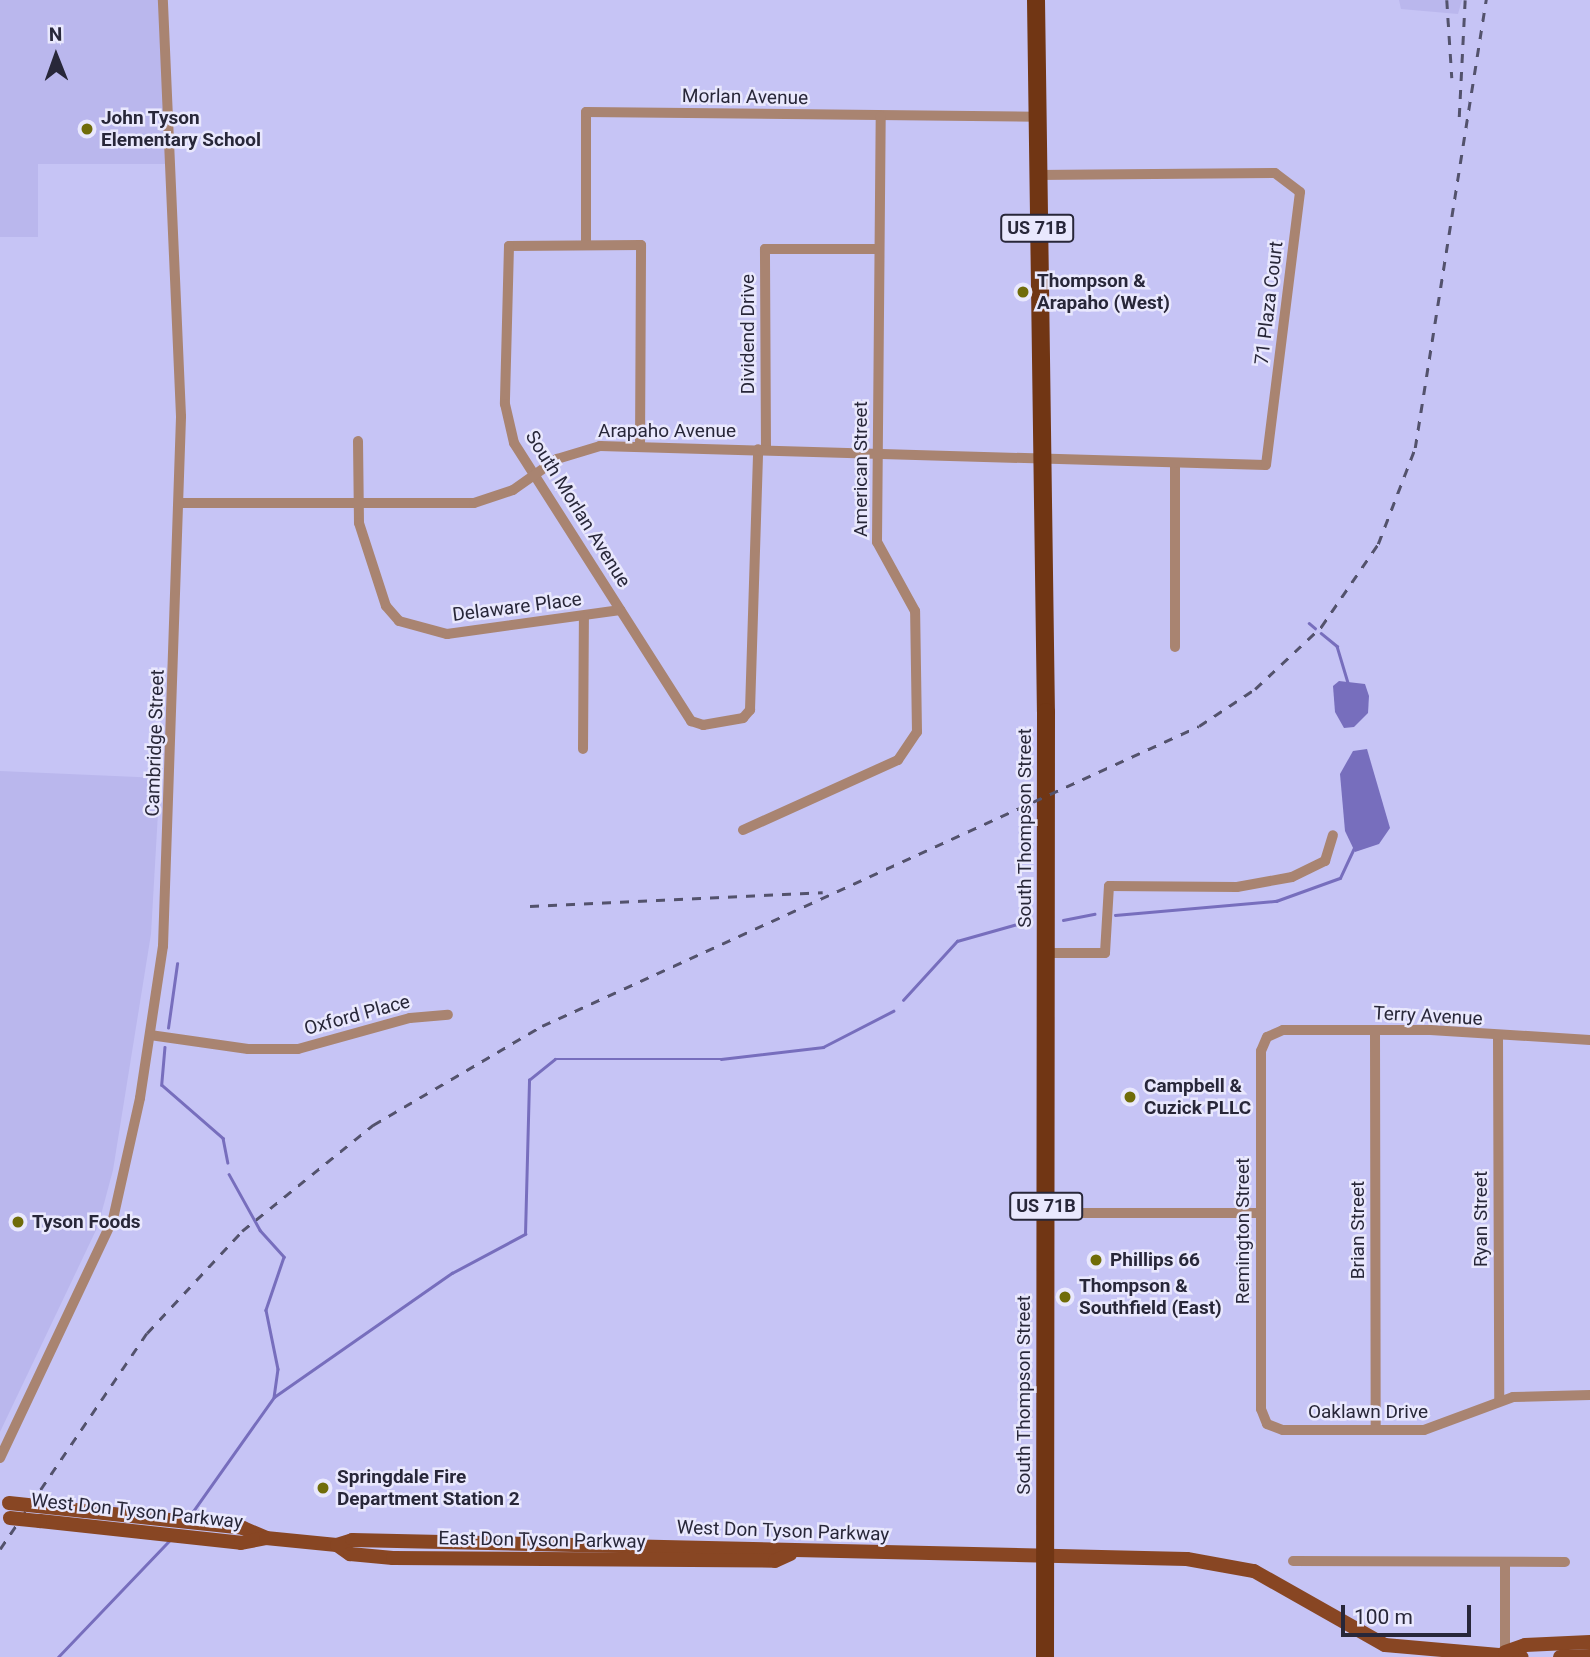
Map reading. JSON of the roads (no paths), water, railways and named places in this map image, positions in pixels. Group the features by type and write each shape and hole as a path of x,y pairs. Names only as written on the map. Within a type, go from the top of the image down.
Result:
{"highway":[{"name":"South Thompson Street","path":"1036,0 1036,175 1043,456 1046,953 1045,1657"}],"main road":[{"name":"West Don Tyson Parkway","path":"5,1510 40,1521 241,1543 267,1538 337,1545 352,1540 775,1547 790,1554 1220,1562 1284,1586 1385,1645 1444,1654 1505,1653 1521,1657"},
{"path":"5,1510 85,1511 200,1523 267,1538"},
{"name":"West Don Tyson Parkway","path":"1505,1653 1525,1645 1590,1642"},
{"path":"1560,1657 1590,1656"}],"street":[{"name":"Cambridge Street","path":"0,1458 109,1231 150,1035 167,894 179,503 174,141 163,0"},
{"name":"Morlan Avenue","path":"586,245 586,112 1037,117"},
{"name":"American Street","path":"743,830 898,760 915,743 918,624 877,542 881,116"},
{"name":"71 Plaza Court","path":"1036,175 1275,173 1300,192 1266,465 1043,456"},
{"path":"586,245 641,245 640,447"},
{"name":"South Morlan Avenue","path":"586,245 509,246 505,404 514,443 696,725 748,716 762,449"},
{"name":"Dividend Drive","path":"762,449 765,249 879,249"},
{"name":"Delaware Place","path":"358,441 358,504 386,606 399,621 447,634 620,610"},
{"name":"Arapaho Avenue","path":"179,503 474,503 535,475 578,450 640,447 879,449 1043,456"},
{"path":"1175,463 1175,647"},
{"path":"583,749 584,617"},
{"path":"1046,953 1105,953 1109,886 1237,887 1292,877 1325,861 1333,835"},
{"name":"Oxford Place","path":"150,1035 285,1050 338,1041 410,1018 448,1015"},
{"name":"Terry Avenue","path":"1267,1037 1283,1030 1375,1030 1498,1038 1590,1040"},
{"name":"Brian Street","path":"1375,1030 1376,1430"},
{"name":"Remington Street","path":"1267,1037 1261,1051 1261,1409 1267,1424"},
{"name":"Ryan Street","path":"1498,1038 1499,1401"},
{"path":"1046,1213 1261,1213"},
{"name":"Oaklawn Drive","path":"1267,1424 1283,1430 1437,1429 1499,1401 1590,1395"},
{"path":"1293,1561 1565,1562"},
{"path":"1505,1563 1505,1653"}],"waterway":[{"path":"1309,623 1315,628"},
{"path":"1321,633 1337,646 1349,686"},
{"path":"1115,915 1276,901 1340,878 1354,848"},
{"path":"1063,920 1094,914"},
{"path":"903,1000 957,941 1031,920"},
{"path":"168,1028 177,964"},
{"path":"189,1517 274,1397 452,1273 525,1234 529,1080 555,1059 721,1059 823,1047 893,1011"},
{"path":"165,1047 162,1085 223,1138 228,1163"},
{"path":"229,1174 260,1230 284,1257 266,1310 278,1369 274,1397"},
{"path":"58,1657 169,1541"}],"railway":[{"path":"1447,0 1452,78"},
{"path":"1459,117 1465,0"},
{"path":"0,1549 147,1333 242,1231 373,1125 542,1026 1199,726 1255,689 1321,627 1378,544 1415,448 1486,0"},
{"path":"530,906 823,892"}],"place":[{"name":"John Tyson Elementary School","path":"87,129"},
{"name":"Thompson & Arapaho (West)","path":"1023,292"},
{"name":"Campbell & Cuzick PLLC","path":"1130,1097"},
{"name":"Tyson Foods","path":"18,1222"},
{"name":"Phillips 66","path":"1096,1260"},
{"name":"Thompson & Southfield (East)","path":"1065,1297"},
{"name":"Springdale Fire Department Station 2","path":"323,1488"}]}
